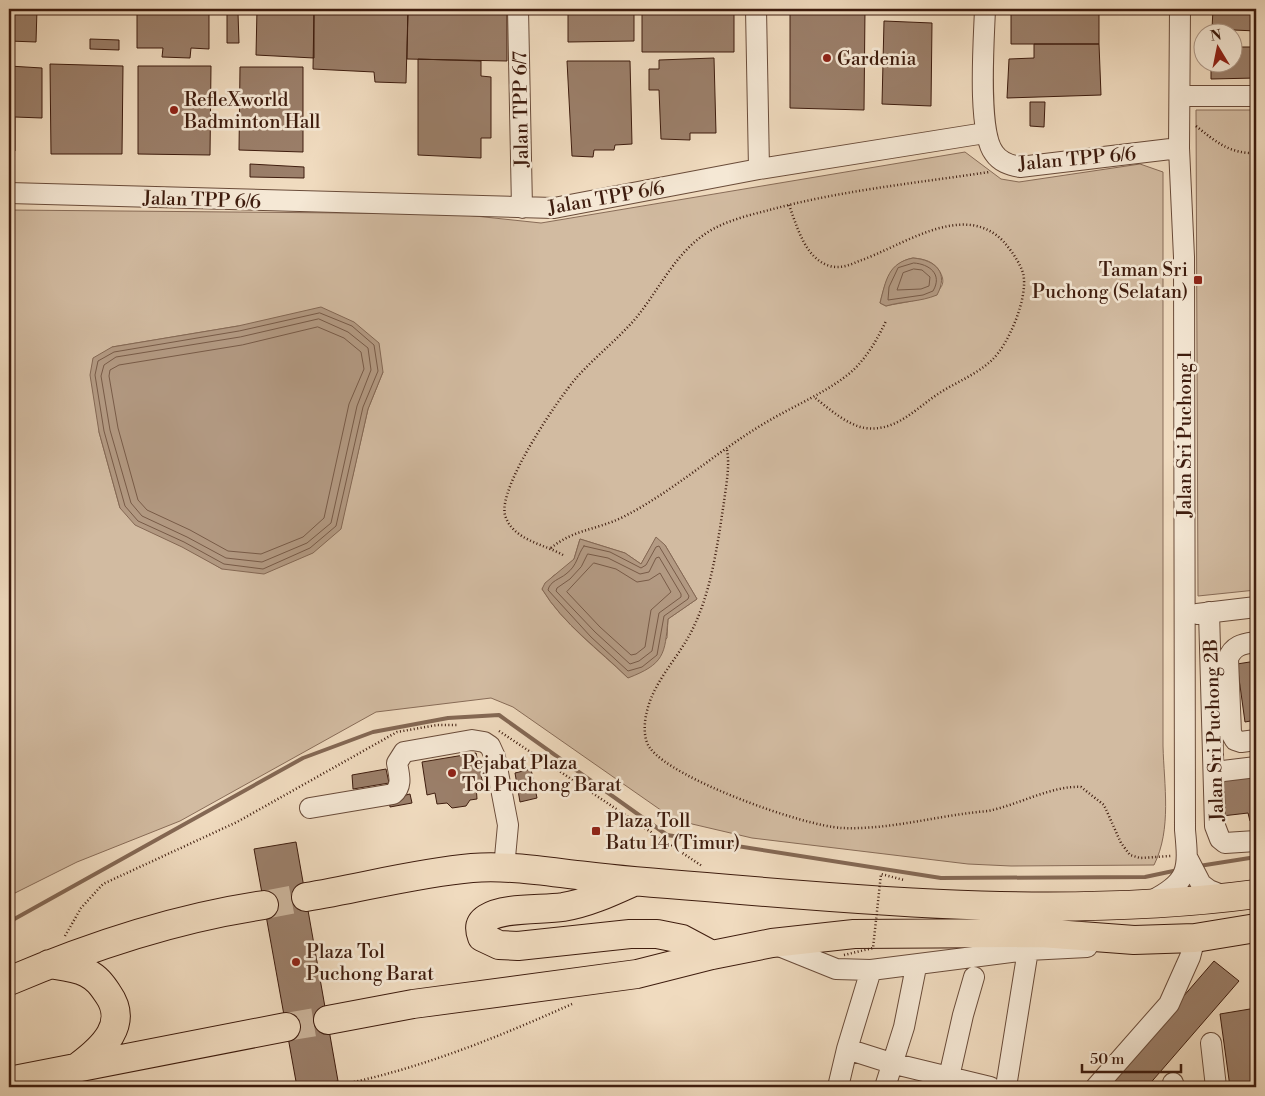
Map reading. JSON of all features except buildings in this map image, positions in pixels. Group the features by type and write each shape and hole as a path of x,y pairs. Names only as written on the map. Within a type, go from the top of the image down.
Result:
{"highway":[{"path":"306,898 473,868 504,868 633,882 965,905 1077,907 1147,904 1256,894"},
{"path":"633,882 584,903 503,912 488,917 481,922 479,930 482,937 499,945 518,946 630,934 666,935 682,939 712,955"},
{"path":"9,980 153,928 210,914 264,905"},
{"path":"328,1020 423,1003 637,974 712,955 772,943 854,934 1041,933 1112,940 1195,938 1256,928"},
{"path":"49,964 85,972 97,979 114,1002 116,1016 114,1030 97,1052 79,1067"},
{"path":"9,1081 286,1027"}],"street":[{"name":"Jalan TPP 6/7","path":"518,9 522,208"},
{"path":"756,9 759,169"},
{"path":"985,9 986,133"},
{"name":"Jalan Sri Puchong 1","path":"1180,9 1179,148 1184,257 1185,830 1189,867"},
{"path":"1180,96 1256,96"},
{"name":"Jalan TPP 6/6","path":"9,193 554,208 759,169 986,133 993,152 1001,161 1020,167 1179,148"},
{"path":"1185,615 1256,607"},
{"name":"Jalan Sri Puchong 2B","path":"1209,612 1215,772 1215,826 1220,838 1231,844 1256,841"},
{"path":"1235,740 1231,733 1228,659 1231,651 1237,647 1256,642"},
{"path":"310,808 393,794 398,790 400,783 397,763 404,752 472,740 484,742 490,746 495,757 508,825 504,868"},
{"path":"1214,743 1256,740"},
{"path":"1215,772 1256,767"},
{"path":"1147,904 1167,893 1189,867 1209,890 1228,898"},
{"path":"1096,1087 1169,1004 1190,956 1195,938"},
{"path":"772,943 836,969 871,970 1028,950 1083,947 1112,940"},
{"path":"1006,1087 1028,950"},
{"path":"838,1087 847,1049 871,970"},
{"path":"885,1087 904,1026 915,972"},
{"path":"941,1080 974,977"},
{"path":"1211,1042 1216,1087"},
{"path":"847,1049 941,1080 978,1086"}],"path":[{"path":"1196,126 1228,150 1236,153 1256,153"},
{"path":"563,555 522,536 510,526 505,515 505,500 517,467 562,396 578,376 625,330 640,312 674,262 696,242 716,228 789,205 841,194 995,171"},
{"path":"789,205 805,244 815,256 829,266 844,267 924,234 968,224 991,230 1015,255 1023,274 1024,292 1013,327 994,358 970,377 937,395 897,425 863,428 845,420 814,397"},
{"path":"550,548 564,537 622,517 684,480 765,423 814,397 850,372 873,346 886,320"},
{"path":"727,450 722,514 706,595 689,636 652,695 646,713 644,732 649,747 662,760 707,786 730,796 822,826 840,828 880,826 988,811 1005,808 1058,789 1081,787 1104,805 1121,843 1130,855 1189,867"},
{"path":"844,955 873,948 881,874 904,880"},
{"path":"330,1087 423,1064 509,1032 578,1001"}],"shaded area":[{"path":"1196,110 1256,110 1256,590 1198,596"},
{"path":"965,152 1001,179 1019,182 1140,164 1163,172 1163,746 1166,807 1163,837 1154,865 1011,866 968,864 752,838 675,820 513,707 491,698 376,712 180,821 77,862 9,896 9,210 456,214 541,223","holes":["913,258 928,261 938,268 943,281 940,288 934,294 913,301 886,306 880,303 890,274 899,264","238,326 383,372 368,409 352,479 222,569 120,508 99,432 112,347","656,538 665,545 697,599 668,619 667,638 628,678 560,614 542,589 553,576 563,570 574,559 580,539 625,553 641,564"]}],"water":[{"path":"913,258 928,262 938,269 942,280 937,295 886,306 880,303 886,280 893,268 905,260"},
{"path":"321,307 354,322 379,343 383,372 368,409 341,529 313,553 264,574 222,569 182,547 135,525 120,508 99,432 90,375 93,358 112,347 238,326"},
{"path":"656,537 665,545 697,599 668,619 664,650 656,663 628,678 560,614 542,589 545,583 574,559 580,539 625,553 641,564"}],"waterway":[{"path":"9,922 303,758 373,732 448,718 499,715 667,835 941,878 1145,877 1178,870"},
{"path":"1199,866 1256,857"}],"tunnel":[{"path":"264,905 306,897"},
{"path":"286,1027 328,1020"}],"place":[{"name":"Gardenia","path":"827,58"},
{"name":"RefleXworld Badminton Hall","path":"174,110"},
{"name":"Taman Sri Puchong (Selatan)","path":"1198,280"},
{"name":"Pejabat Plaza Tol Puchong Barat","path":"452,773"},
{"name":"Plaza Toll Batu 14 (Timur)","path":"596,831"},
{"name":"Plaza Tol Puchong Barat","path":"296,962"}]}
